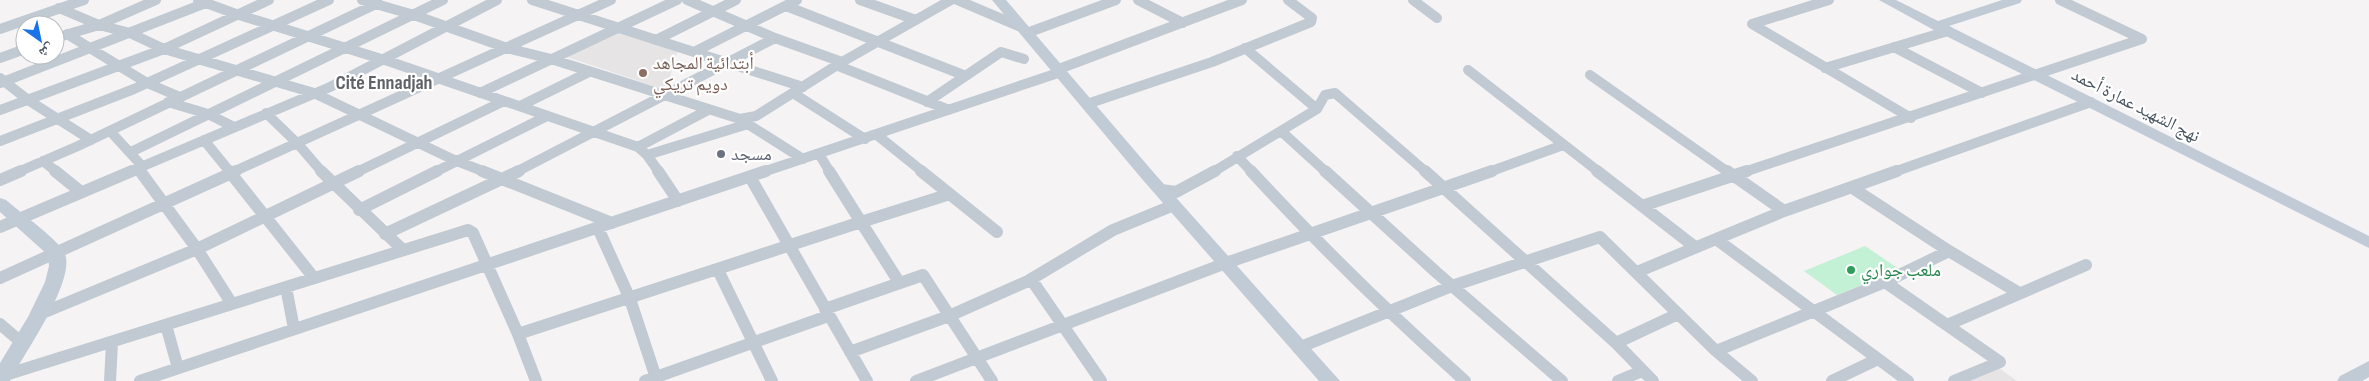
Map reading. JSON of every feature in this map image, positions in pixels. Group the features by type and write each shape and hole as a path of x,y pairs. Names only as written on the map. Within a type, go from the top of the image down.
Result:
{"street":[{"path":"0,30 84,0"},
{"path":"66,34 99,25 156,0"},
{"path":"0,110 164,49 270,0"},
{"path":"0,141 147,83 329,0"},
{"path":"362,0 380,2 507,48 550,59 744,122 803,159"},
{"path":"131,152 443,0"},
{"path":"0,226 314,93 497,0"},
{"path":"532,0 550,2 578,16 729,61 802,86"},
{"path":"0,278 612,0"},
{"path":"480,93 677,0"},
{"path":"687,0 949,110"},
{"path":"656,40 736,0"},
{"path":"696,51 797,0"},
{"path":"860,0 916,20"},
{"path":"643,151 744,122 839,64 951,0"},
{"path":"957,0 1024,30 1116,0"},
{"path":"999,0 1298,348 1330,381"},
{"path":"1138,0 1183,23"},
{"path":"140,381 877,135 1060,71 1242,0"},
{"path":"1087,104 1212,62 1311,22 1312,18 1288,0"},
{"path":"1412,0 1437,18"},
{"path":"1829,0 1752,24 1911,118"},
{"name":"نهج الشهيد عمارة أحمد","path":"1886,0 2369,243"},
{"path":"1825,68 1894,48 1986,0"},
{"path":"1937,25 2015,0"},
{"path":"1642,206 2037,76 2142,39 2060,0"},
{"path":"2,81 92,48 206,1 238,15 311,35 384,59 594,132 643,151 678,201"},
{"path":"0,180 91,140 234,70 380,2"},
{"path":"786,6 966,76"},
{"path":"59,8 99,25 130,33 164,49 314,93 458,161 612,223"},
{"path":"66,34 147,83 180,96"},
{"path":"385,234 504,178 775,38"},
{"path":"1245,48 1318,109"},
{"path":"1894,48 1982,93"},
{"path":"927,102 1001,52 1024,59"},
{"path":"0,58 15,53"},
{"path":"1468,70 1695,247"},
{"path":"520,106 589,72"},
{"path":"1590,76 1784,211"},
{"path":"2,81 91,140"},
{"path":"793,93 865,139"},
{"path":"1161,190 1176,192 1190,186 1318,109 1325,95 1335,93 1445,188 1616,343 1653,381"},
{"path":"40,314 197,249 330,183 504,101"},
{"path":"168,102 208,114 234,127"},
{"path":"1637,272 1784,211 2091,102"},
{"path":"643,151 708,110"},
{"path":"266,113 298,144 330,183 403,250"},
{"path":"359,210 547,116"},
{"path":"110,131 131,152 232,304"},
{"path":"1281,131 1452,286 1562,381"},
{"path":"877,135 996,232"},
{"path":"204,140 314,278"},
{"path":"916,381 1226,262 1369,212 1445,188 1563,144"},
{"path":"819,154 899,282"},
{"path":"1237,156 1309,234 1388,312 1465,381"},
{"path":"43,161 81,192"},
{"path":"750,177 867,381"},
{"path":"1851,187 1949,251 2020,292"},
{"path":"518,334 950,194"},
{"path":"0,203 56,253 58,260 54,279 40,314 3,372"},
{"path":"850,352 949,316 1031,279 1113,230 1174,205"},
{"path":"598,228 630,299 653,380 752,343 899,282 923,275 992,381"},
{"path":"3,372 112,342 464,231 471,231 518,334 536,381"},
{"path":"1298,348 1452,286 1600,237 1716,351 1752,381"},
{"path":"1716,239 1908,381"},
{"path":"1716,351 1885,282 1949,251"},
{"path":"1948,325 2020,292 2086,265"},
{"path":"718,270 772,381"},
{"path":"1031,279 1101,381"},
{"path":"1885,282 2000,362 1954,381"},
{"path":"286,287 294,329"},
{"path":"1616,343 1678,314"},
{"path":"0,324 22,342"},
{"path":"166,325 178,368"},
{"path":"110,381 112,342"},
{"path":"1832,381 1878,359"},
{"path":"2347,381 2369,368"},
{"path":"1618,381 1642,371"}],"shaded area":[{"name":"أبتدائية المجاهد دويم تريكي","path":"618,30 678,50 666,90 564,56"},
{"path":"1999,368 2017,381 1968,381"}],"green space":[{"name":"ملعب جواري","path":"1865,246 1899,269 1837,295 1804,271"}],"place":[{"name":"أبتدائية المجاهد دويم تريكي","path":"643,73"},
{"name":"مسجد","path":"721,154"},
{"name":"ملعب جواري","path":"1851,270"}],"district":[{"name":"Cité Ennadjah","path":"384,82"}]}
